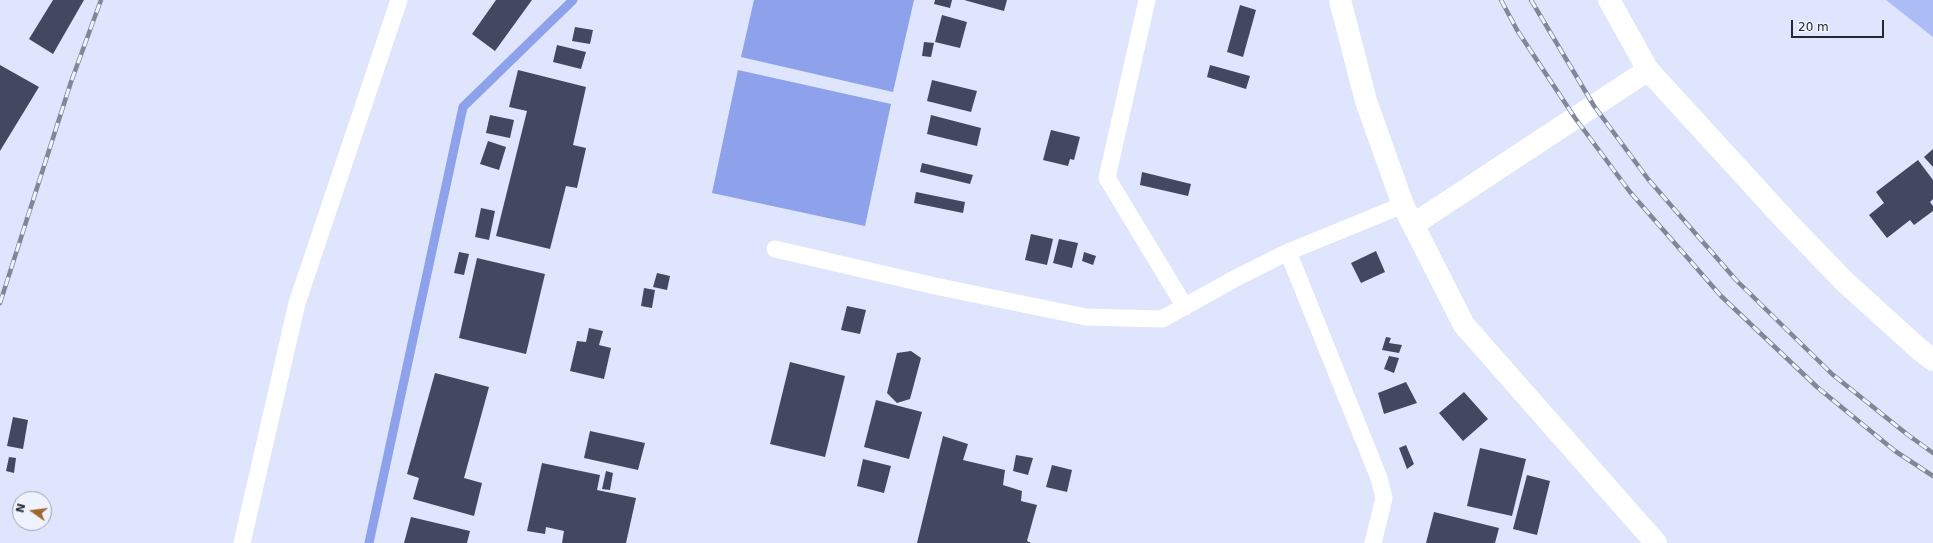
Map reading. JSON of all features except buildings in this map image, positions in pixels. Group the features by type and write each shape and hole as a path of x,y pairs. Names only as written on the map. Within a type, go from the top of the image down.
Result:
{"street":[{"path":"1340,0 1366,101 1403,205 1464,325 1656,543"},
{"path":"1609,0 1648,70 1788,223 1845,282 1919,350 1933,360"},
{"path":"1414,224 1648,70"}],"lane":[{"path":"242,543 297,303 399,0"},
{"path":"1147,0 1107,178 1185,307"},
{"path":"775,249 935,286 1086,317 1162,319 1236,278 1288,252 1403,205"},
{"path":"1288,252 1378,478 1384,498 1374,543"}],"shaded area":[{"path":"754,0 914,0 893,92 741,57"},
{"path":"1886,0 1933,0 1933,37"},
{"path":"738,70 891,104 865,226 712,193"}],"waterway":[{"path":"369,543 463,107 573,0"}],"railway":[{"path":"0,303 71,82 101,0"},
{"path":"1501,0 1517,30 1575,118 1630,192 1721,296 1817,387 1895,451 1933,476"},
{"path":"1531,0 1594,106 1648,179 1736,280 1832,374 1908,435 1933,453"}]}
